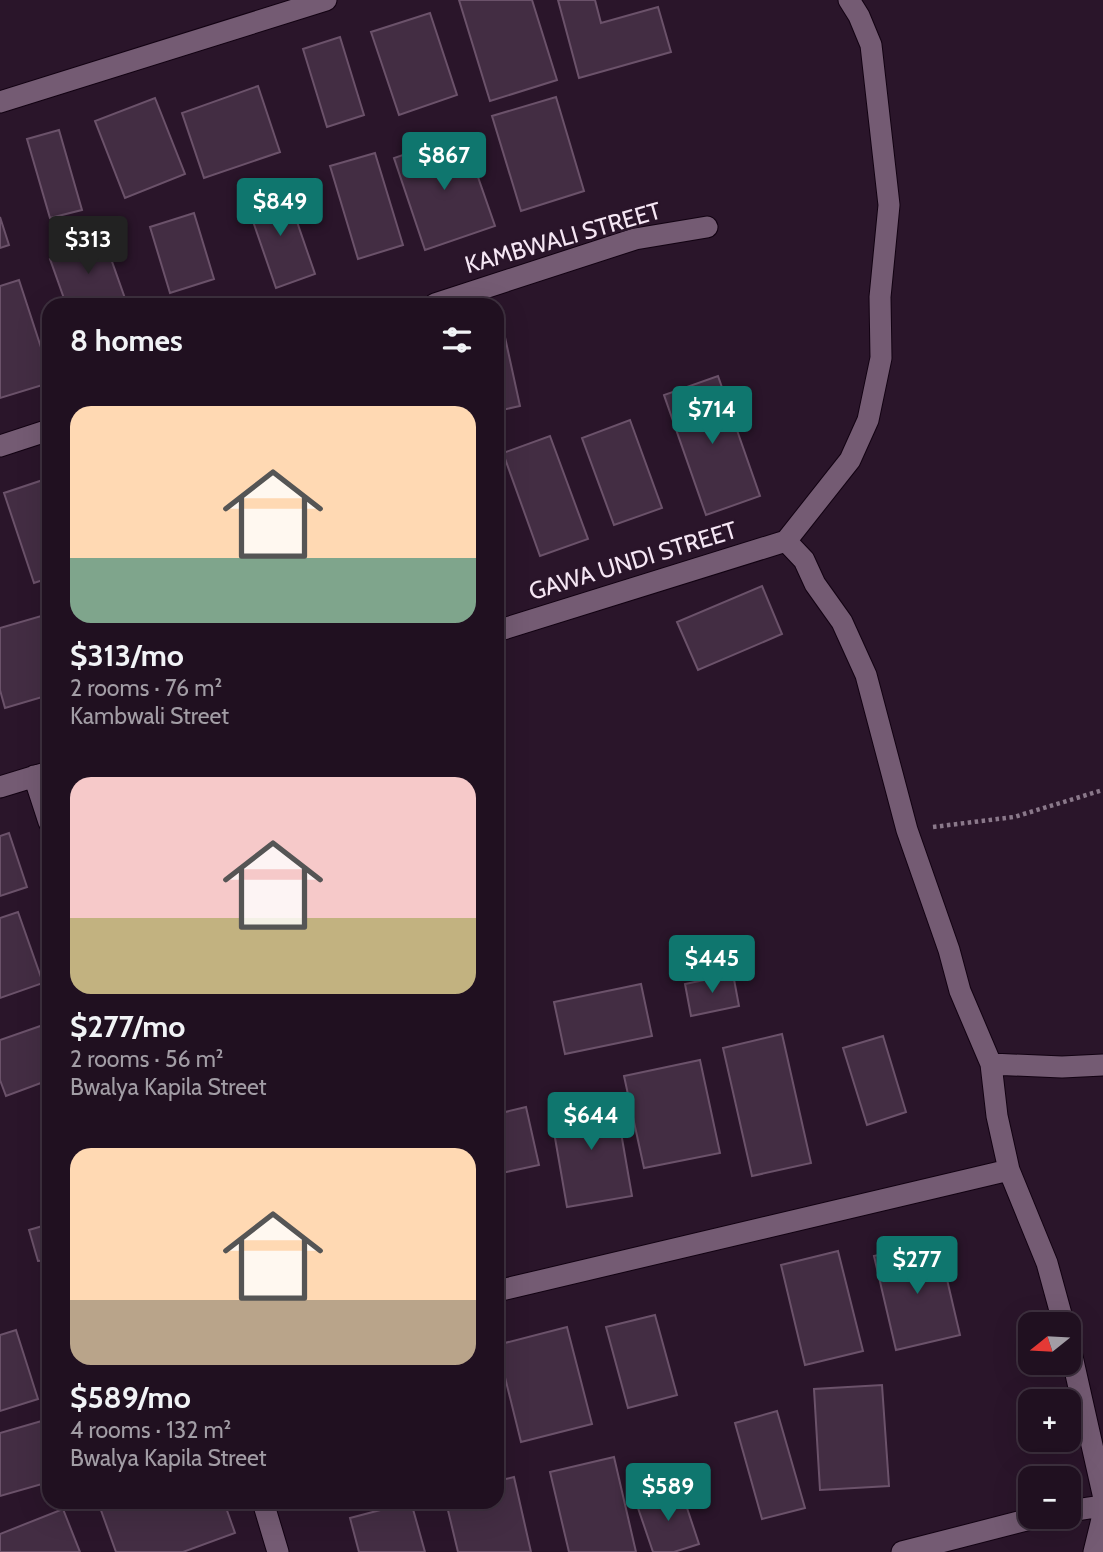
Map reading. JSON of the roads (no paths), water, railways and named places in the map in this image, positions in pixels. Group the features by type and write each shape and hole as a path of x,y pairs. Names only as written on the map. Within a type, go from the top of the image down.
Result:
{"street":[{"path":"0,102 326,0"},
{"path":"849,0 871,45 889,205 880,297 881,358 868,420 850,460 786,541 804,560 816,584 842,622 866,675 907,830 949,950 960,991 991,1064 997,1116 1009,1170 1047,1263 1060,1312"},
{"name":"KAMBWALI STREET","path":"453,298 635,239 707,227"},
{"path":"0,446 42,432"},
{"name":"GAWA UNDI STREET","path":"504,629 786,541"},
{"path":"0,787 42,774"},
{"path":"991,1064 1062,1067 1103,1065"},
{"path":"504,1289 1009,1170"},
{"path":"1076,1376 1103,1494"},
{"path":"1081,1509 1103,1506"},
{"path":"265,1509 278,1552"},
{"path":"1094,1552 1103,1515"},
{"path":"902,1552 1018,1522"}]}
